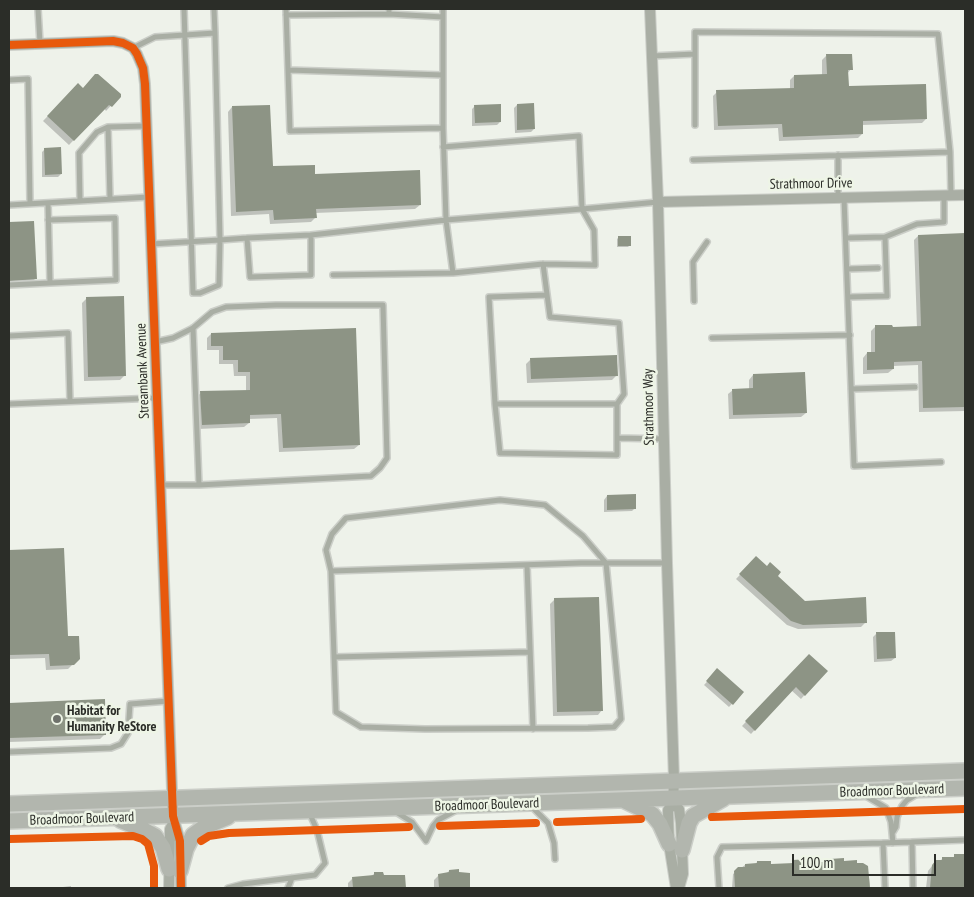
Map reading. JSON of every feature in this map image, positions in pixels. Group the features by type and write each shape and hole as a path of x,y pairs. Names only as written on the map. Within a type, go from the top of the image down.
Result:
{"main road":[{"name":"Broadmoor Boulevard","path":"9,804 965,771"},
{"name":"Broadmoor Boulevard","path":"9,821 114,818 174,819 237,813 624,800 672,801 727,797 965,788"},
{"path":"624,800 652,814 675,847 693,816 727,797"},
{"path":"174,870 193,835 204,827 237,813"},
{"path":"114,818 156,836 174,870"}],"street":[{"name":"Strathmoor Way","path":"650,9 658,202 674,780 672,801 668,810 675,847"},
{"path":"9,44 113,41 123,42 133,48"},
{"name":"Streambank Avenue","path":"133,48 141,60 144,75 174,819 180,841 174,870"},
{"name":"Strathmoor Drive","path":"658,202 965,195"},
{"path":"672,801 680,809 672,870 677,888"},
{"path":"675,847 683,874 677,888"},
{"path":"170,888 174,870"},
{"path":"174,870 181,888"}],"lane":[{"path":"38,9 40,43"},
{"path":"184,9 194,293 200,293 219,285 220,240 214,9"},
{"path":"286,9 290,131 443,128"},
{"path":"443,9 443,128 446,220 453,273"},
{"path":"286,15 349,11 389,11 443,17"},
{"path":"696,125 695,32 938,34 950,152 948,195 944,222 917,224 885,237 846,238"},
{"path":"133,48 155,37 215,33"},
{"path":"652,56 695,54"},
{"path":"288,70 443,75"},
{"path":"9,80 28,79 30,204"},
{"path":"80,201 79,153 97,132 108,127 146,126"},
{"path":"108,127 110,199"},
{"path":"333,275 453,273 543,264 596,265 594,230 582,209 579,136 444,147"},
{"path":"693,160 950,152"},
{"path":"838,155 846,238 854,466 941,462"},
{"path":"9,205 149,197"},
{"path":"151,244 311,235 446,220 658,202"},
{"path":"48,203 50,283"},
{"path":"9,285 116,280 114,218 48,220"},
{"path":"247,238 250,277 311,274 311,235"},
{"path":"848,297 886,296 885,237"},
{"path":"694,301 693,262 707,242"},
{"path":"543,264 550,317 618,323 624,394 617,404 617,455 500,453 495,404 489,298 547,295"},
{"path":"847,269 878,268"},
{"path":"154,342 172,338 193,328 212,312 226,307 383,305 387,458 371,476 199,485 160,485"},
{"path":"193,328 199,485"},
{"path":"9,336 68,333 70,401"},
{"path":"712,338 850,334"},
{"path":"852,389 915,387"},
{"path":"9,404 156,398"},
{"path":"495,404 617,404"},
{"path":"617,438 664,438"},
{"path":"500,500 545,504 583,536 606,563 621,719 614,727 425,729 362,727 336,712 331,571 326,550 332,534 346,518 500,500"},
{"path":"331,571 667,563"},
{"path":"527,565 533,728"},
{"path":"334,657 530,652"},
{"path":"9,752 111,748 121,744 128,733 130,704 169,701"},
{"path":"893,832 902,806 907,800 925,790"},
{"path":"859,792 886,808 894,843"},
{"path":"529,804 548,823 554,844 554,859"},
{"path":"389,808 412,822 426,841 438,820 464,806"},
{"path":"228,888 253,886 315,875 325,863 309,811"},
{"path":"719,888 717,857 722,847 965,840"},
{"path":"912,842 913,888"},
{"path":"883,843 885,888"},
{"path":"288,888 292,878"}],"building":[{"path":"826,54 852,54 853,70 848,70 849,86 926,84 927,119 863,121 863,134 783,137 782,124 718,126 716,90 794,88 794,75 827,74"},
{"path":"95,74 98,74 121,94 121,97 112,107 109,105 74,141 47,116 78,83 83,88"},
{"path":"534,103 535,129 517,130 517,104"},
{"path":"501,104 501,122 475,123 474,105"},
{"path":"270,105 273,166 315,165 315,174 420,170 421,205 316,209 317,218 274,220 273,210 236,212 232,106"},
{"path":"61,147 62,174 45,175 44,148"},
{"path":"34,221 37,279 9,281 9,222"},
{"path":"965,233 965,407 923,408 922,361 894,362 894,369 867,370 867,352 875,352 875,325 892,325 893,327 921,326 918,235"},
{"path":"618,236 631,236 631,246 618,246"},
{"path":"124,296 126,376 88,377 86,297"},
{"path":"356,328 360,445 283,448 281,414 250,415 250,423 202,425 200,391 250,390 250,372 238,372 238,360 223,360 223,346 211,346 211,333"},
{"path":"617,355 618,376 531,379 530,358"},
{"path":"805,372 807,413 733,415 732,389 753,388 753,374"},
{"path":"636,494 636,509 607,510 607,495"},
{"path":"64,548 68,636 79,636 80,659 74,665 50,666 49,654 9,655 9,550"},
{"path":"756,556 767,566 770,562 781,572 778,576 805,601 866,597 867,623 803,625 791,621 739,574"},
{"path":"599,597 603,711 557,712 554,598"},
{"path":"876,632 895,632 896,658 877,659"},
{"path":"809,654 828,671 805,696 796,687 755,731 745,721"},
{"path":"717,668 744,692 733,705 706,681"},
{"name":"Habitat for Humanity ReStore","path":"105,699 106,735 9,738 9,703"},
{"path":"954,854 965,854 965,888 930,888 932,865 936,860 942,860 942,857 954,857"},
{"path":"844,858 844,861 857,860 857,863 863,863 868,866 870,888 735,888 734,871 738,867 745,867 745,864 757,863 757,861 771,861 771,864 794,863 793,860 808,859 808,862 830,862 830,859"},
{"path":"459,869 459,872 470,873 470,888 439,888 438,874"},
{"path":"374,872 383,872 384,875 405,875 406,888 353,888 352,877 374,875"}],"cycle path":[{"path":"9,45 113,41 133,48 143,68 173,816 180,841 181,888"},
{"path":"712,817 965,809"},
{"path":"557,822 641,819"},
{"path":"440,826 536,823"},
{"path":"201,841 209,836 229,833 409,827"},
{"path":"9,839 133,836 142,839 148,844 154,866 154,888"}],"place":[{"name":"Habitat for Humanity ReStore","path":"57,719"}]}
